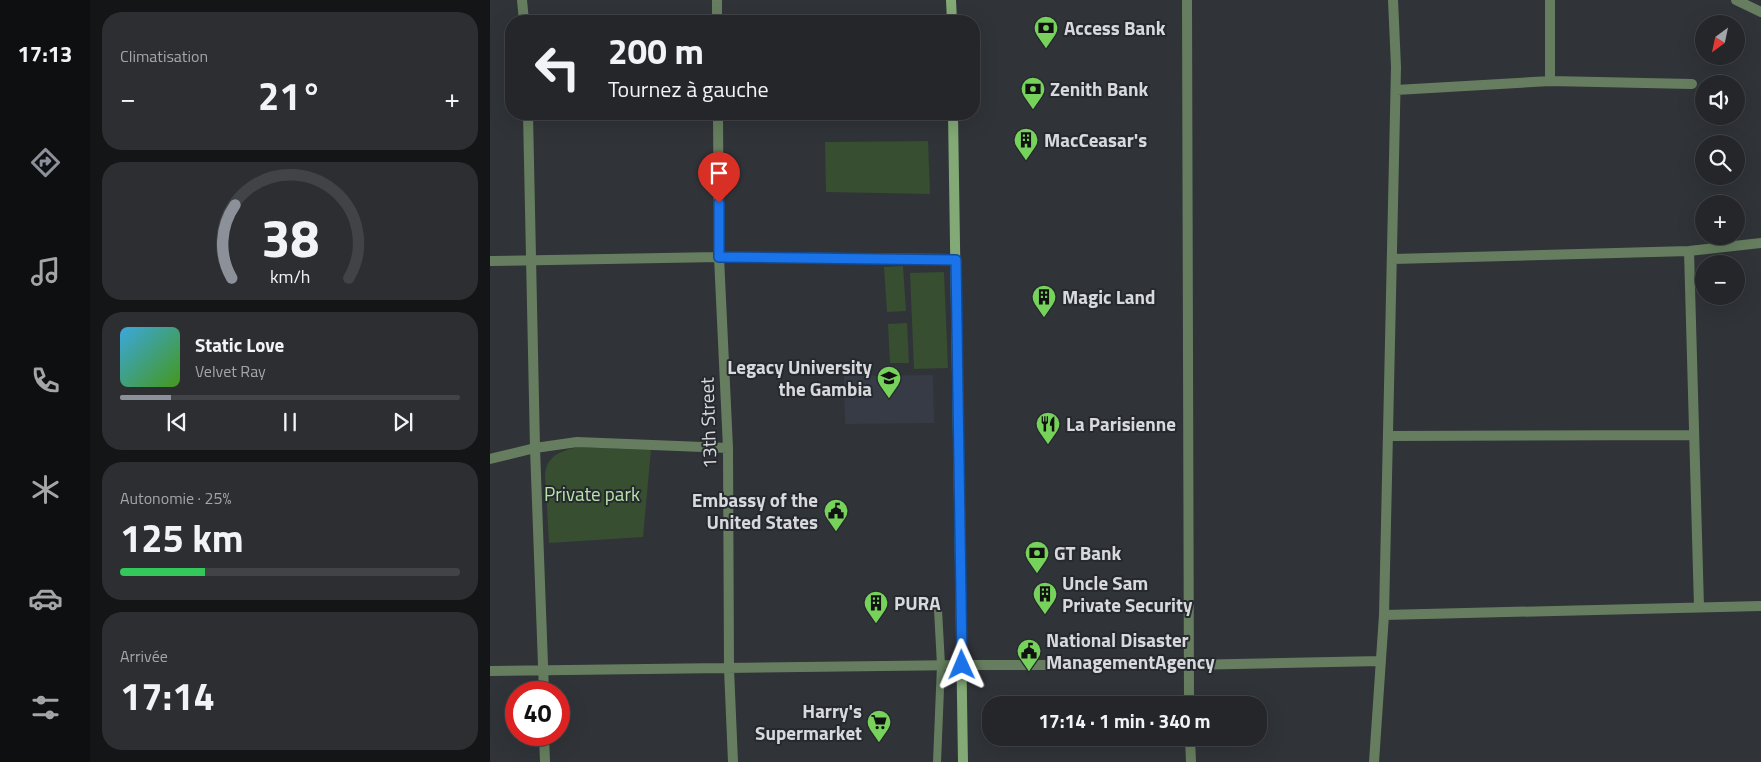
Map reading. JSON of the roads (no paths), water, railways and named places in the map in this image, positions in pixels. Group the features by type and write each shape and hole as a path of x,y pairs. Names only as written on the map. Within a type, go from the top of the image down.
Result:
{"street":[{"path":"522,0 523,15"},
{"path":"717,0 717,15"},
{"path":"951,0 952,15"},
{"path":"1188,0 1187,665 1189,696"},
{"path":"1374,762 1384,615 1396,90 1393,0"},
{"path":"1550,0 1550,81"},
{"path":"1736,0 1761,12"},
{"path":"1396,90 1550,81 1692,84"},
{"path":"528,120 535,448 543,681"},
{"name":"13th Street","path":"718,120 719,257 728,448 729,669 733,762"},
{"path":"953,120 963,762"},
{"path":"1392,259 1689,251 1761,244"},
{"path":"1689,251 1699,607"},
{"path":"490,261 719,257 956,260"},
{"path":"1388,436 1694,435"},
{"path":"490,459 535,448 578,442 728,448"},
{"path":"1384,615 1761,606"},
{"path":"490,671 543,672 962,665 1187,665 1381,661"},
{"path":"544,746 545,762"},
{"path":"1190,746 1191,762"}],"lane":[{"path":"937,762 941,666 938,610"}],"place":[{"name":"Access Bank","path":"1046,49"},
{"name":"Zenith Bank","path":"1033,110"},
{"name":"MacCeasar's","path":"1026,161"},
{"name":"Magic Land","path":"1044,318"},
{"name":"Legacy University the Gambia","path":"889,399"},
{"name":"La Parisienne","path":"1048,445"},
{"name":"Embassy of the United States","path":"836,532"},
{"name":"GT Bank","path":"1037,574"},
{"name":"Uncle Sam Private Security","path":"1045,615"},
{"name":"PURA","path":"876,624"},
{"name":"National Disaster ManagementAgency","path":"1029,672"},
{"name":"Harry's Supermarket","path":"879,743"}],"park label":[{"name":"Private park","path":"592,494"}]}
